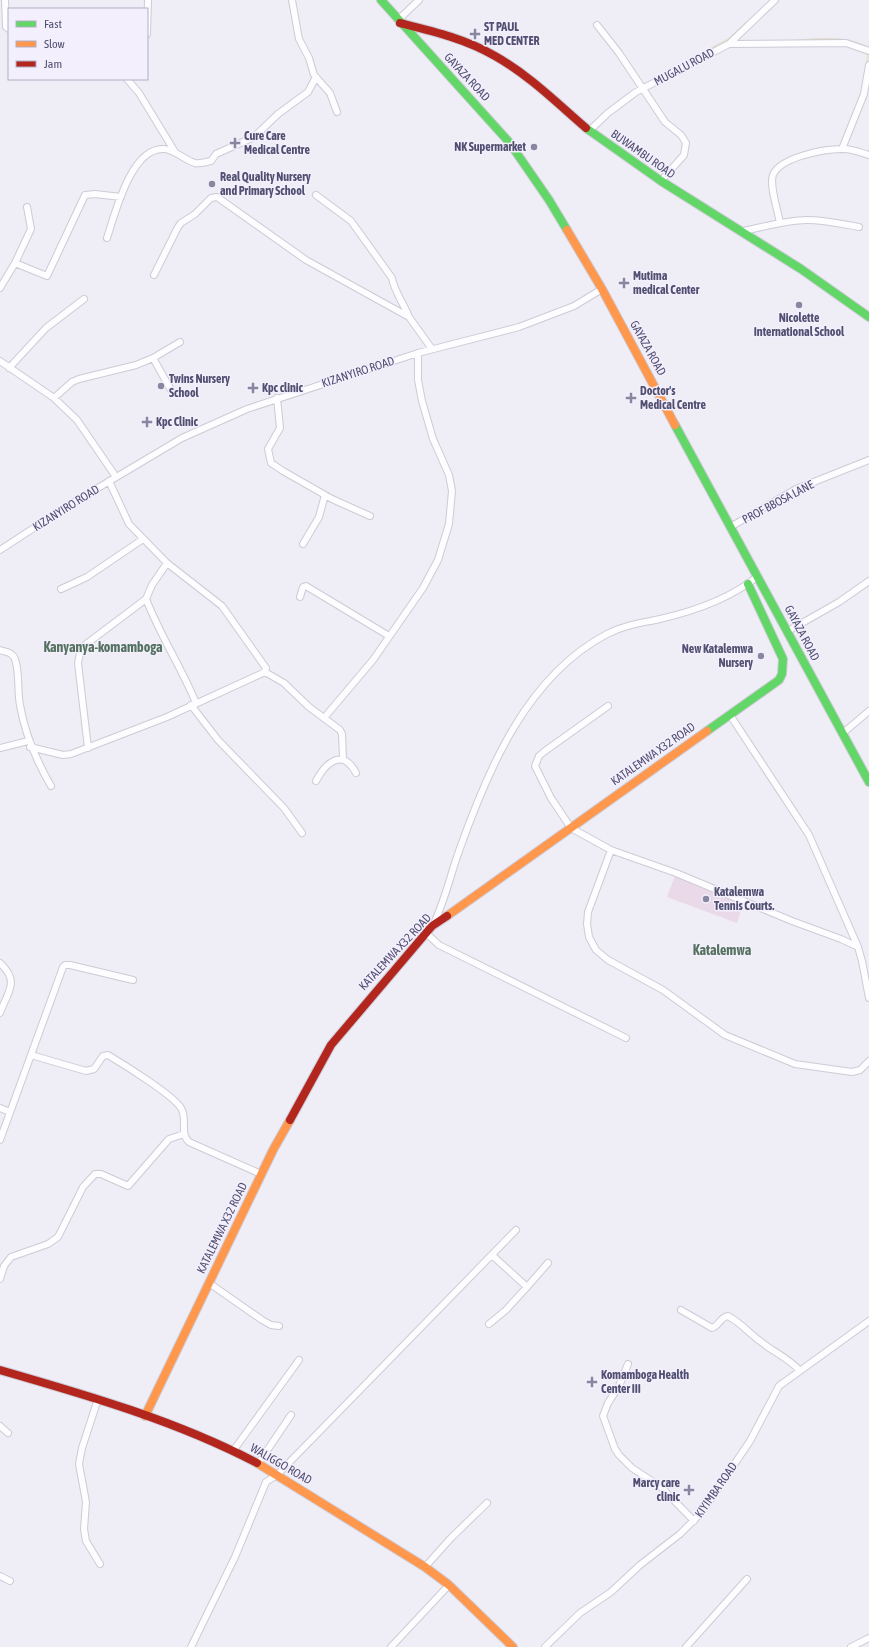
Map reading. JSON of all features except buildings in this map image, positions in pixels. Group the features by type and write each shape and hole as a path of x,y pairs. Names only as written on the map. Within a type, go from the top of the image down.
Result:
{"street":[{"path":"5,0 5,28"},
{"path":"292,0 296,32 309,58 316,78 330,93 336,112"},
{"name":"GAYAZA ROAD","path":"381,0 509,142 549,200 602,290 732,526 869,782"},
{"path":"399,21 419,0"},
{"name":"MUGALU ROAD","path":"589,131 622,102 643,88 728,44 775,0"},
{"name":"BUWAMBU ROAD","path":"399,21 443,34 494,55 518,70 589,131 660,181 680,195 743,231 801,269 869,317"},
{"path":"597,25 643,88 665,122 681,135 686,143 684,155 660,181"},
{"path":"728,44 832,42 846,43 869,51"},
{"path":"842,148 864,94 869,65"},
{"path":"107,238 121,198 136,167 144,157 159,150 174,152 197,163 211,161 216,154 254,137 278,114 308,92 316,78"},
{"path":"128,80 139,93 174,152"},
{"path":"780,223 772,184 773,176 780,166 794,158 842,148 869,155"},
{"path":"15,262 47,276 85,195 95,194 121,198"},
{"path":"316,195 351,221 392,278 393,286 403,302 409,318 432,349"},
{"path":"154,275 181,223 195,214 211,198 217,197 306,260 409,318"},
{"path":"0,288 31,229 27,207"},
{"path":"743,231 780,223 805,220 819,220 859,228"},
{"name":"KIZANYIRO ROAD","path":"0,550 109,481 182,438 247,409 418,353 519,327 574,306 602,290"},
{"path":"9,368 46,328 84,298"},
{"path":"54,398 72,382 136,365 153,358 180,342"},
{"path":"324,718 361,675 423,588 438,560 449,524 453,499 449,475 433,439 422,401 418,380 418,353"},
{"path":"153,358 171,390"},
{"path":"0,361 54,398 77,420 116,477"},
{"path":"277,398 280,428 268,449 271,463 325,495 370,516"},
{"name":"PROF BBOSA LANE","path":"732,526 796,489 869,460"},
{"path":"109,481 127,521 167,563 183,577 210,596 226,612 266,668 264,672"},
{"path":"303,544 319,517 325,495"},
{"path":"61,588 87,577 143,539"},
{"path":"88,748 78,663 81,648 146,599 152,585 167,563"},
{"path":"432,926 439,913 458,852 496,763 511,733 550,676 580,650 613,631 694,609 734,594 758,576"},
{"path":"788,631 839,602 869,581"},
{"name":"KATALEMWA X32 ROAD","path":"145,1416 261,1174 314,1076 340,1033 432,926 773,686 782,674 784,667 780,650 748,584"},
{"path":"300,597 303,587 306,586 389,636"},
{"path":"146,599 152,615 188,683 193,704 218,740 284,808 302,833"},
{"path":"0,650 9,652 14,658 18,678 20,704 29,744 51,786"},
{"path":"0,748 29,744 63,755 88,748 167,717 264,672"},
{"path":"264,672 284,683 309,707 340,730 342,734 343,759"},
{"path":"608,706 545,751 535,762 535,766 551,798 571,828 611,850 676,873 858,947"},
{"path":"843,734 869,711"},
{"path":"730,715 809,835 858,947 869,998"},
{"path":"316,782 328,765 333,761 343,759 351,764 356,773"},
{"path":"611,850 592,899 587,924 589,937 596,950 608,960 663,990 725,1035 782,1059 801,1065 852,1072 860,1070 869,1061"},
{"path":"426,933 439,945 626,1038"},
{"path":"0,962 10,975 12,987 0,1013"},
{"path":"0,1140 51,996 65,965 133,980"},
{"path":"31,1055 86,1071 94,1069 103,1056 108,1055 176,1103 183,1113 184,1134 189,1142 261,1174"},
{"path":"0,1108 10,1112"},
{"path":"0,1279 4,1266 11,1257 48,1244 58,1236 83,1187 95,1174 101,1174 128,1186 169,1139 184,1134"},
{"path":"191,1647 235,1557 266,1482 277,1475 516,1230"},
{"path":"492,1256 527,1287"},
{"path":"489,1324 506,1310 548,1264"},
{"path":"209,1282 262,1320 271,1325 279,1326"},
{"path":"681,1310 712,1328 716,1326 725,1316 728,1316 740,1323 761,1342 794,1363 800,1371"},
{"name":"KIYIMBA ROAD","path":"545,1647 580,1613 611,1592 694,1521 721,1485 750,1441 779,1386 869,1321"},
{"path":"233,1452 299,1360"},
{"path":"628,1364 619,1386 608,1403 603,1416 615,1449 624,1461 661,1487 694,1521"},
{"name":"WALIGGO ROAD","path":"0,1370 98,1399 145,1416 233,1452 258,1464 424,1567 449,1585 513,1647"},
{"path":"98,1399 82,1448 79,1464 86,1502 84,1529 86,1541 100,1564"},
{"path":"258,1464 291,1415"},
{"path":"0,1426 8,1433"},
{"path":"424,1567 487,1503"},
{"path":"0,1576 10,1581"},
{"path":"686,1647 747,1578"},
{"path":"391,1647 449,1585"},
{"path":"851,1647 869,1638"}],"shaded area":[{"name":"Katalemwa Tennis Courts.","path":"676,873 744,902 737,923 667,897"}],"waterway":[{"path":"686,62 729,39 746,23"},
{"path":"794,41 832,39 851,41 869,48"},
{"path":"866,52 868,55 867,65"}],"traffic: fast":[{"path":"381,0 509,142 549,200 567,230"},
{"path":"586,128 661,181 801,269 869,317"},
{"path":"675,425 869,782"},
{"path":"707,731 779,680 782,674 783,659 748,584"}],"traffic: slow":[{"path":"567,230 602,289 675,425"},
{"path":"447,916 707,731"},
{"path":"145,1416 273,1150 290,1120"},
{"path":"257,1463 425,1567 449,1585 513,1647"}],"traffic: jam":[{"path":"400,23 461,40 495,56 531,81 586,128"},
{"path":"290,1120 331,1045 432,926 447,916"},
{"path":"0,1370 131,1410 195,1434 257,1463"}],"place":[{"name":"ST PAUL MED CENTER","path":"475,34"},
{"name":"Cure Care Medical Centre","path":"235,143"},
{"name":"NK Supermarket","path":"534,147"},
{"name":"Real Quality Nursery and Primary School","path":"212,184"},
{"name":"Mutima medical Center","path":"624,283"},
{"name":"Nicolette International School","path":"799,305"},
{"name":"Twins Nursery School","path":"161,386"},
{"name":"Kpc clinic","path":"253,388"},
{"name":"Doctor's Medical Centre","path":"631,398"},
{"name":"Kpc Clinic","path":"147,422"},
{"name":"New Katalemwa Nursery","path":"761,656"},
{"name":"Katalemwa Tennis Courts.","path":"706,899"},
{"name":"Komamboga Health Center III","path":"592,1382"},
{"name":"Marcy care clinic","path":"689,1490"}],"district":[{"name":"Kanyanya-komamboga","path":"103,647"},
{"name":"Katalemwa","path":"722,950"}]}
